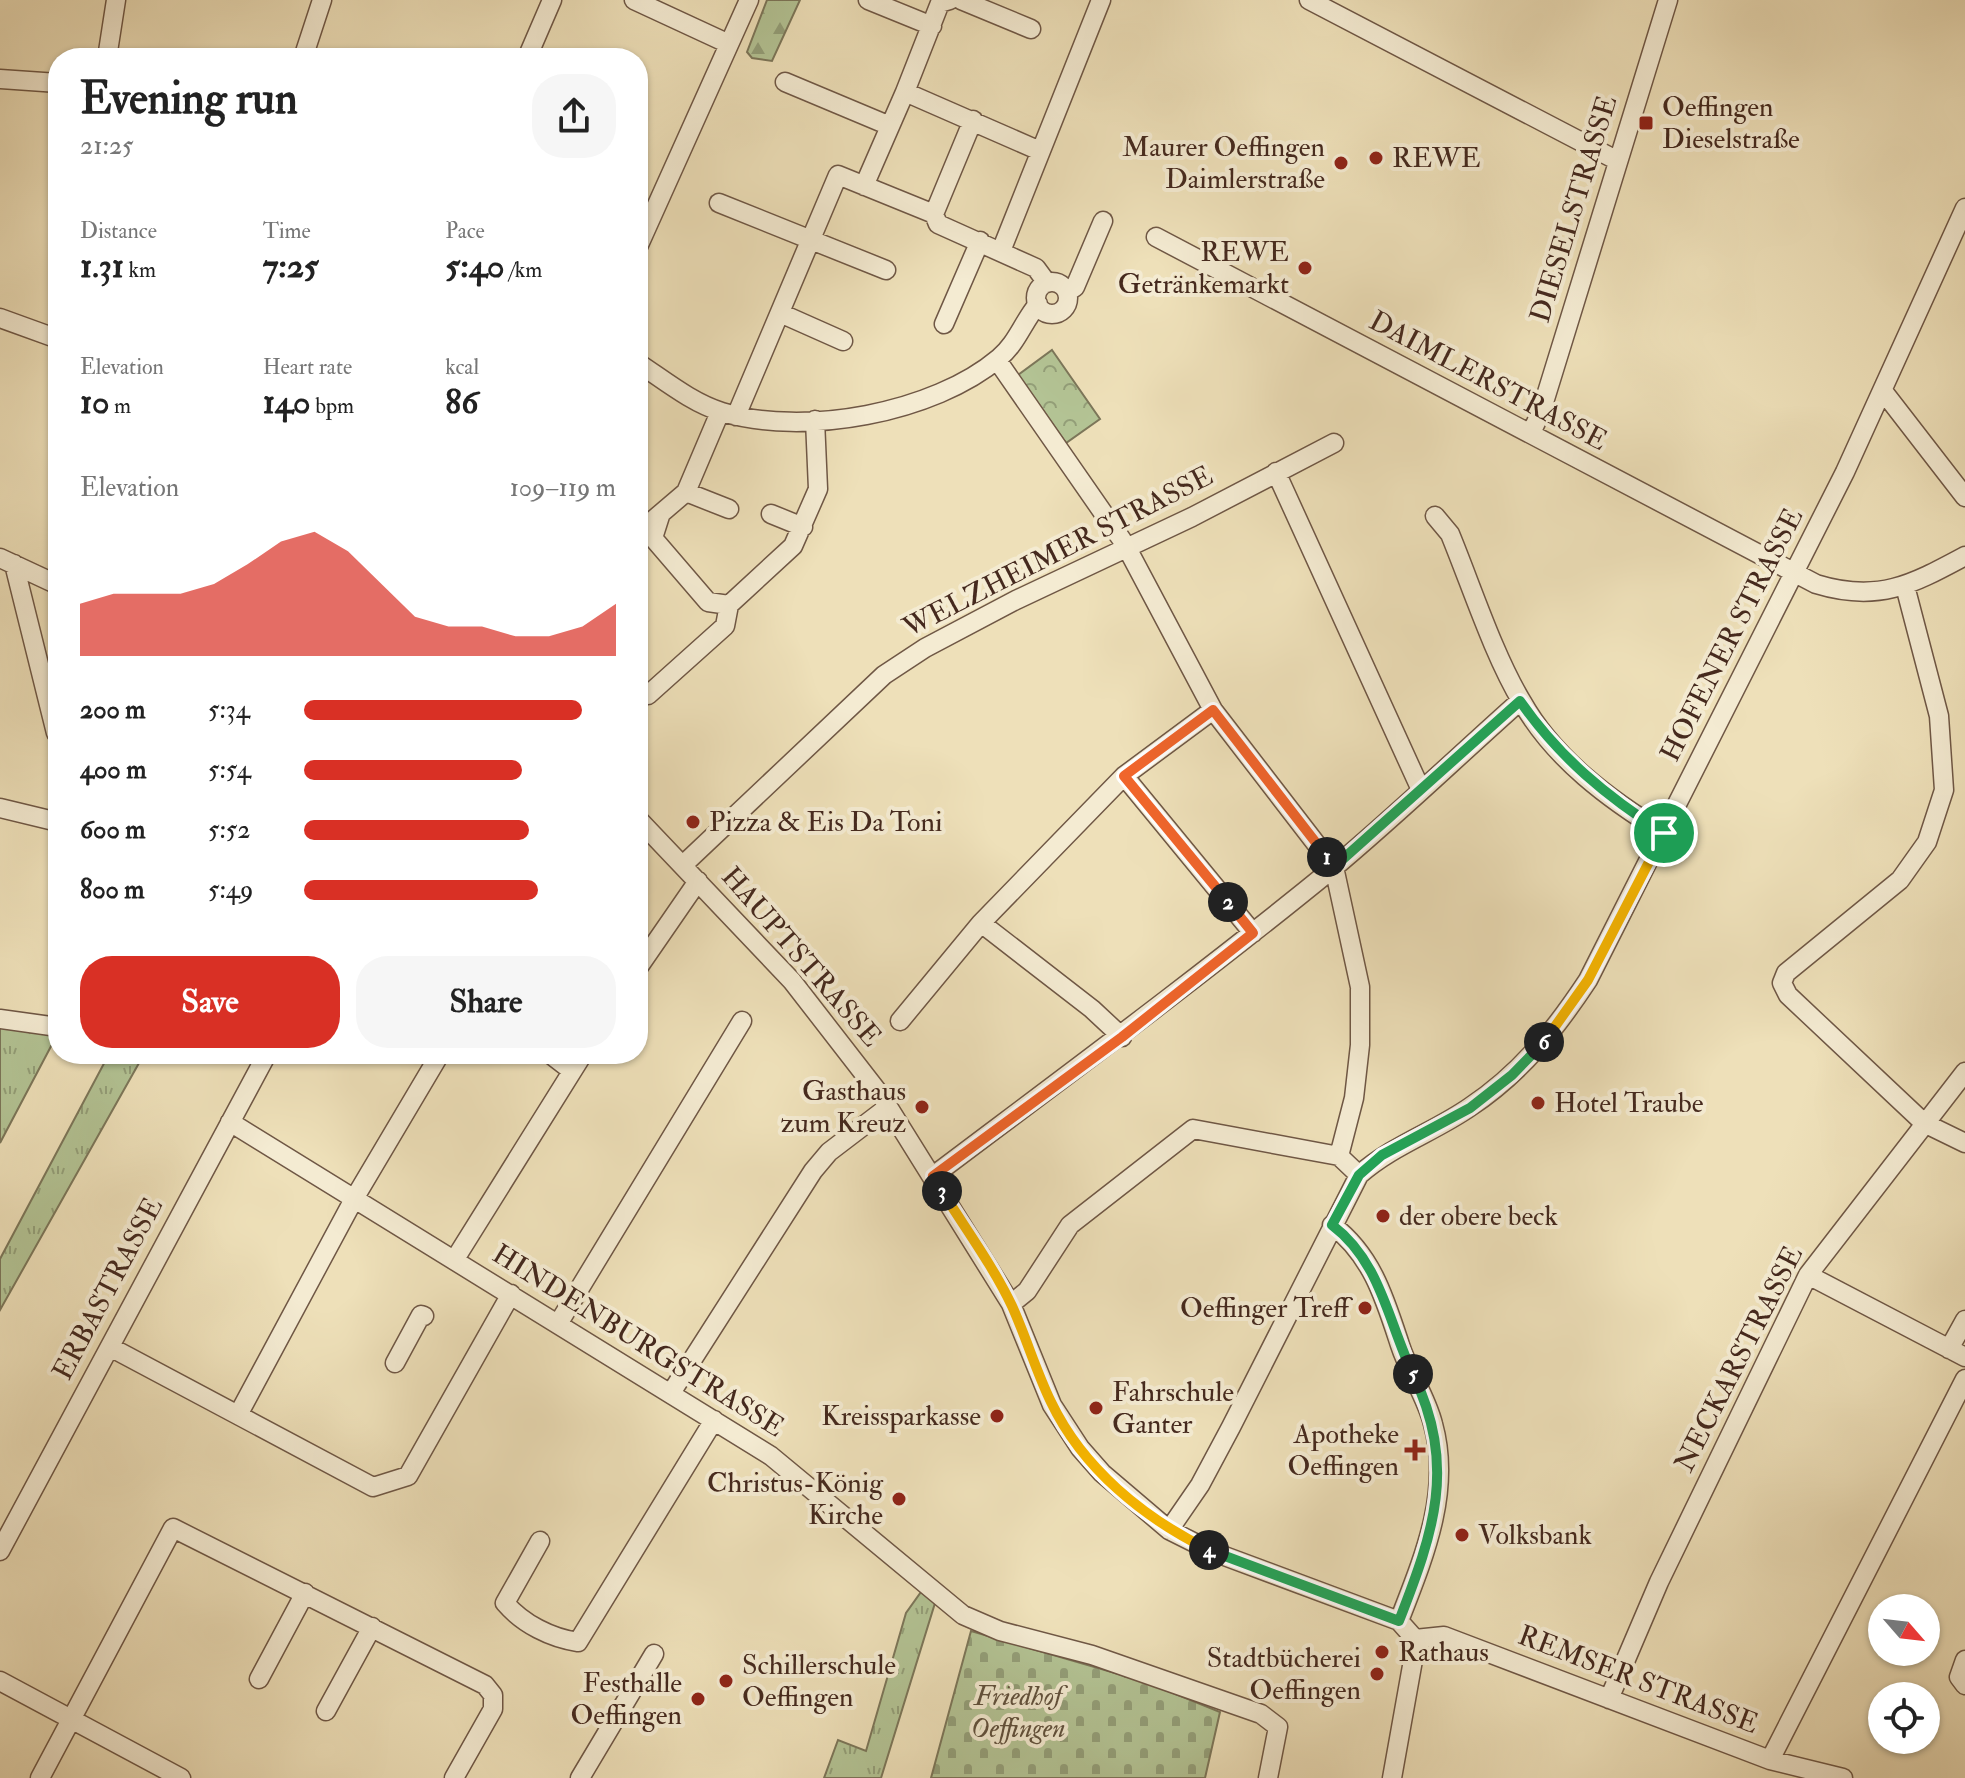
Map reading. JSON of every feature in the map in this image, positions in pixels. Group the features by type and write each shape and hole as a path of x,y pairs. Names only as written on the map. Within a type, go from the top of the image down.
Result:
{"street":[{"path":"109,48 116,0"},
{"path":"306,48 322,0"},
{"path":"531,48 552,0"},
{"path":"634,0 729,44"},
{"path":"648,225 749,0"},
{"path":"868,0 932,26"},
{"path":"864,186 940,3 950,0"},
{"path":"961,0 1031,29"},
{"path":"1001,251 1101,0"},
{"path":"1309,0 1618,161"},
{"name":"DIESELSTRASSE","path":"1531,433 1541,412 1668,0"},
{"path":"0,79 48,82"},
{"path":"785,82 890,126"},
{"path":"905,92 1040,151"},
{"path":"973,120 934,214 938,224 1036,268 1047,283 1063,286 1067,292 1068,300 1059,312 1044,311 1038,304"},
{"path":"648,525 686,492 780,313 838,175 934,214"},
{"path":"719,203 886,270"},
{"name":"HOFENER STRASSE","path":"1359,1175 1382,1155 1470,1108 1540,1047 1588,980 1795,573 1883,391 1965,208"},
{"path":"1067,292 1075,287 1103,221"},
{"name":"DAIMLERSTRASSE","path":"1156,237 1795,573 1844,593 1868,594 1905,586 1965,556"},
{"path":"944,324 980,241"},
{"path":"648,369 728,414 783,422 902,408 952,391 997,360 1014,344 1038,304 1040,288 1047,283"},
{"path":"780,313 843,341"},
{"path":"0,318 48,335"},
{"path":"997,360 1124,544 1213,710 1334,867 1360,987 1360,1045 1354,1098 1339,1156"},
{"path":"1883,391 1965,497"},
{"path":"648,695 725,626 729,605 793,546 818,489 815,420"},
{"name":"WELZHEIMER STRASSE","path":"683,865 884,675 925,648 1124,544 1334,443"},
{"path":"1276,472 1421,790"},
{"path":"686,492 729,509"},
{"path":"661,514 653,538 708,602 729,605"},
{"path":"771,514 803,527"},
{"path":"1435,516 1450,534 1520,701 1549,741 1583,775 1664,833"},
{"path":"7,561 48,580"},
{"path":"7,561 48,705"},
{"path":"1905,586 1939,716 1944,790 1935,824 1914,863 1900,880 1786,973 1782,983 1788,995 1924,1123 1965,1143"},
{"path":"933,1176 1122,1037 1253,933 1334,867 1520,701"},
{"path":"900,1021 981,923 1124,776 1213,710"},
{"path":"1124,776 1253,933"},
{"path":"0,808 48,820"},
{"name":"HAUPTSTRASSE","path":"648,829 823,1016 888,1107 1011,1304 1052,1405 1080,1448 1131,1501 1169,1530 1211,1551 1399,1621"},
{"path":"648,954 698,881"},
{"path":"981,923 1092,1009 1122,1037"},
{"path":"0,1019 48,1026"},
{"path":"558,1324 742,1021"},
{"name":"ERBASTRASSE","path":"0,1551 262,1064"},
{"path":"238,1415 354,1199 434,1064"},
{"path":"563,1064 572,1071"},
{"path":"455,1259 577,1064"},
{"name":"NECKARSTRASSE","path":"1609,1699 1659,1582 1808,1275 1965,1072"},
{"path":"671,1393 813,1171 829,1152 888,1107"},
{"name":"HINDENBURGSTRASSE","path":"230,1122 771,1456 963,1615 1045,1644 1092,1655 1261,1714 1278,1727 1268,1778"},
{"path":"1011,1304 1027,1291 1070,1225 1193,1129 1339,1156 1359,1175 1219,1450 1169,1530"},
{"path":"1332,1225 1351,1239 1372,1269 1402,1351 1424,1397 1438,1449 1437,1506 1399,1621 1415,1639 1392,1778"},
{"path":"1808,1275 1957,1353 1965,1320"},
{"path":"110,1347 373,1487 408,1476 511,1294"},
{"path":"395,1363 421,1315 424,1316"},
{"path":"1770,1760 1965,1379"},
{"path":"540,1541 505,1603 517,1617 561,1639 578,1642 714,1420"},
{"path":"40,1778 173,1528 485,1685 493,1695 493,1709 454,1778"},
{"path":"259,1679 305,1593"},
{"path":"326,1711 372,1627"},
{"name":"REMSER STRASSE","path":"1415,1639 1444,1636 1770,1760 1830,1777"},
{"path":"580,1778 654,1654"},
{"path":"1965,1660 1959,1677 1965,1685"},
{"path":"0,1681 181,1778"}],"green space":[{"path":"767,0 800,0 772,61 752,58 747,52"},
{"path":"1052,350 1100,419 1066,443 1018,375"},
{"path":"0,1026 48,1032 48,1052 0,1143"},
{"path":"104,1064 138,1064 0,1310 0,1259"},
{"path":"921,1592 935,1603 881,1778 824,1778 838,1740 866,1751 906,1613"},
{"name":"Friedhof Oeffingen","path":"971,1631 1146,1682 1220,1712 1205,1778 931,1778"}],"place":[{"name":"Oeffingen Dieselstraße","path":"1646,123"},
{"name":"REWE","path":"1376,158"},
{"name":"Maurer Oeffingen Daimlerstraße","path":"1341,163"},
{"name":"REWE Getränkemarkt","path":"1305,268"},
{"name":"Pizza & Eis Da Toni","path":"693,822"},
{"name":"Hotel Traube","path":"1538,1103"},
{"name":"Gasthaus zum Kreuz","path":"922,1107"},
{"name":"der obere beck","path":"1383,1216"},
{"name":"Oeffinger Treff","path":"1365,1308"},
{"name":"Fahrschule Ganter","path":"1096,1408"},
{"name":"Kreissparkasse","path":"997,1416"},
{"name":"Apotheke Oeffingen","path":"1415,1450"},
{"name":"Christus-König Kirche","path":"899,1499"},
{"name":"Volksbank","path":"1462,1535"},
{"name":"Rathaus","path":"1382,1652"},
{"name":"Stadtbücherei Oeffingen","path":"1377,1674"},
{"name":"Schillerschule Oeffingen","path":"726,1681"},
{"name":"Festhalle Oeffingen","path":"698,1699"}],"route":[{"path":"1520,701 1549,741 1583,775 1664,833 1588,980 1557,1027 1512,1075 1470,1108 1382,1155 1359,1175 1332,1225 1351,1239 1372,1269 1402,1351 1434,1425 1439,1474 1437,1506 1399,1621 1211,1551 1169,1530 1141,1510 1080,1448 1052,1405 1011,1304 933,1176 1122,1037 1253,933 1124,776 1213,710 1334,867 1520,701"}]}
